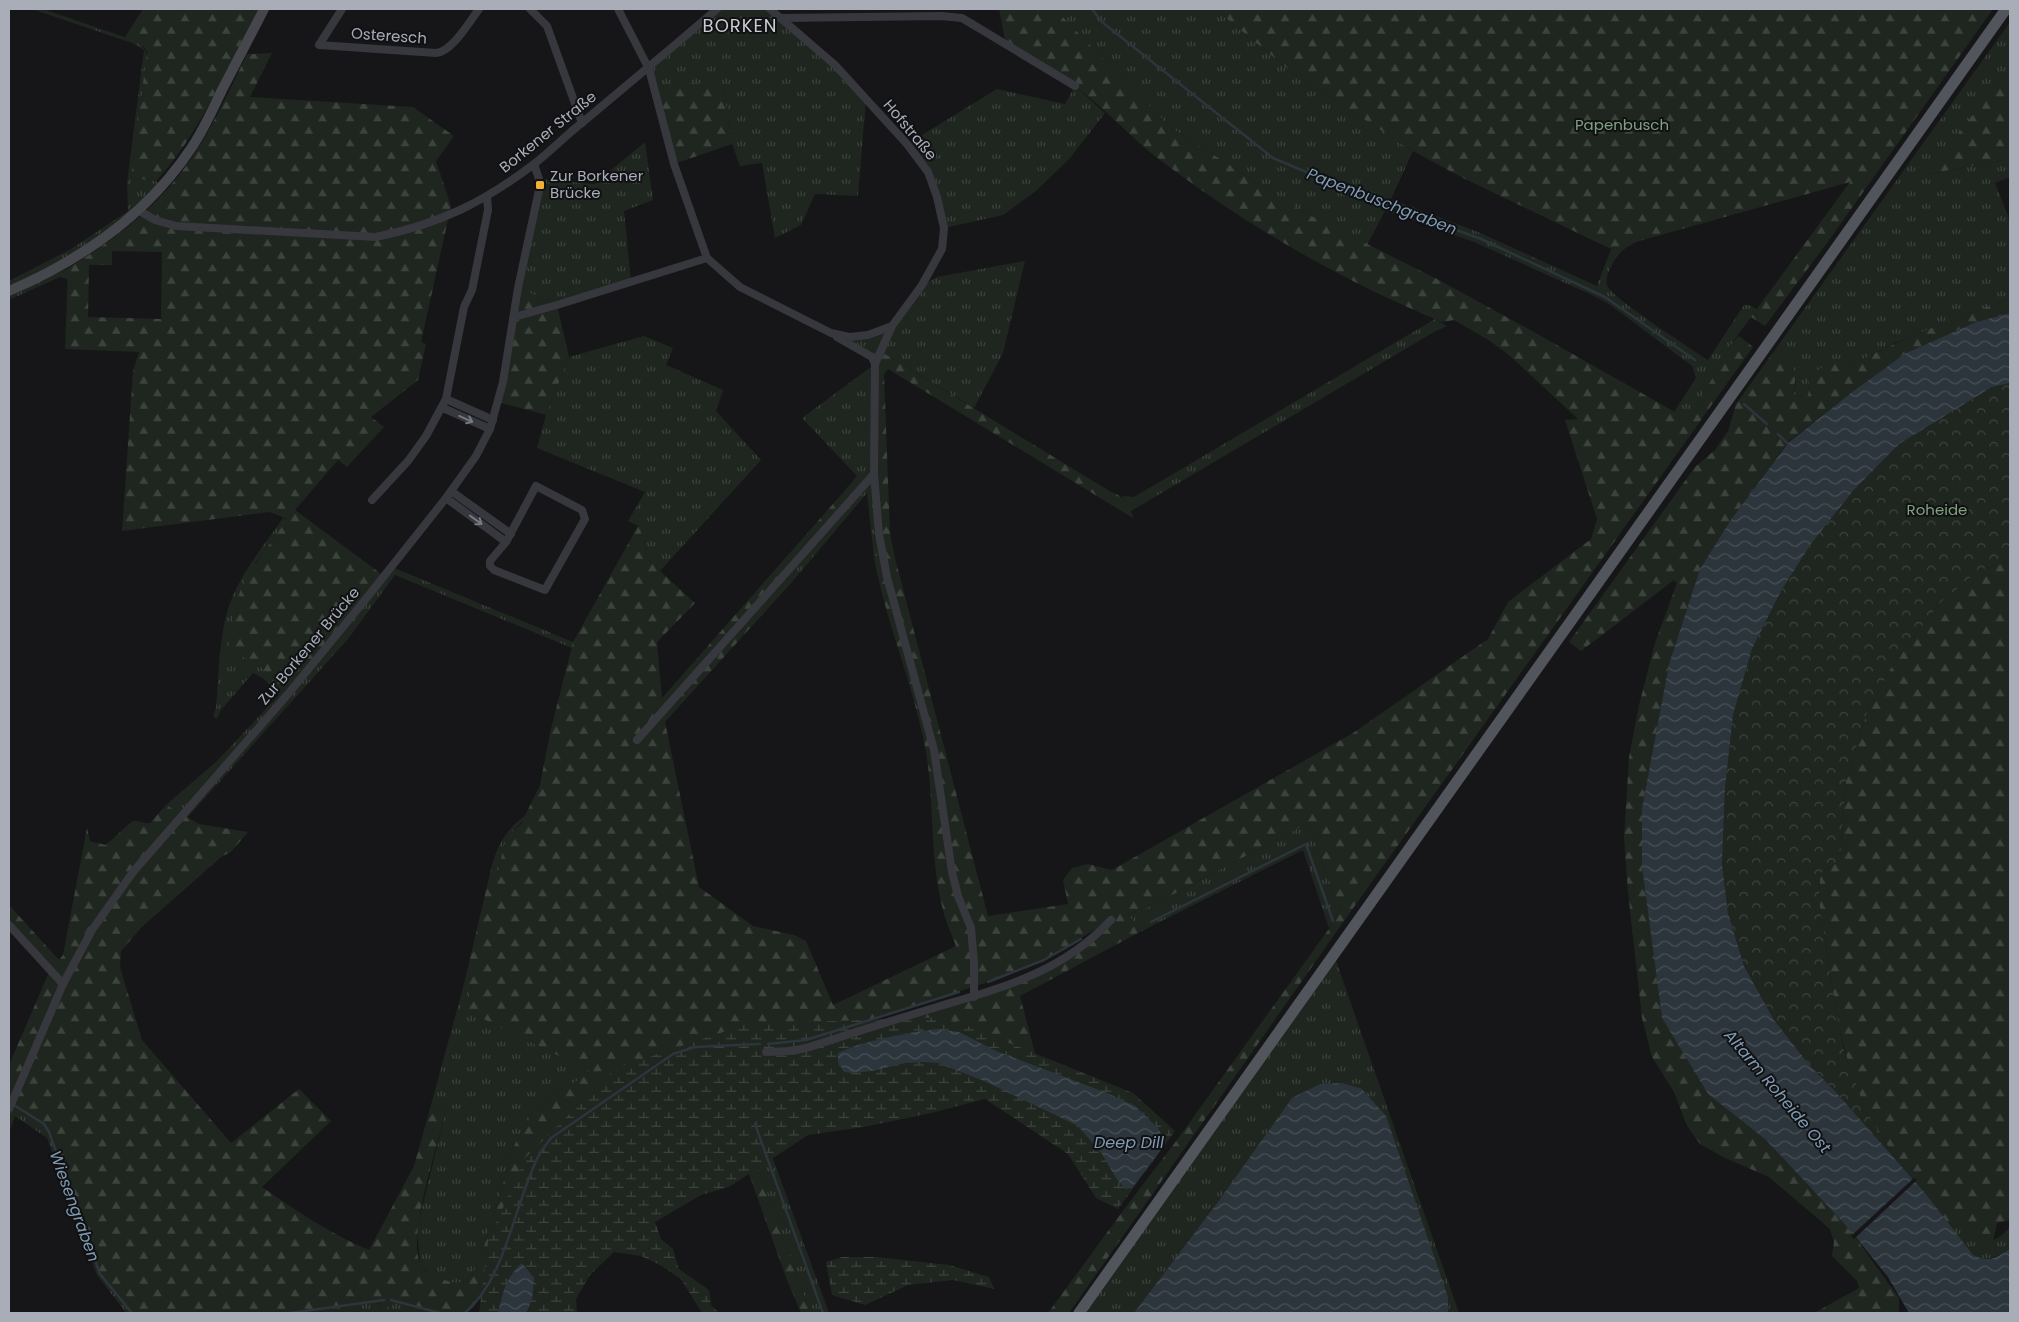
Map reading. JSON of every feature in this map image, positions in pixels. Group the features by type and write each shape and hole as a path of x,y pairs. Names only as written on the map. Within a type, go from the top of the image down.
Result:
{"main road":[{"path":"1079,1313 2006,9"}],"street":[{"path":"9,291 69,262 96,244 138,210 164,183 192,147 264,9"},
{"name":"Osteresch","path":"342,9 319,45 436,53 443,53 450,47 479,9"},
{"path":"530,9 547,26 582,123"},
{"path":"618,9 649,69 674,164 707,258 740,287 831,333 872,358 875,364 874,474 879,534 887,577 934,750 952,872 958,896 971,928 974,962 974,997"},
{"name":"Borkener Straße","path":"138,210 155,220 176,226 376,237 406,231 448,217 487,196 534,164 649,69 717,9"},
{"name":"Hofstraße","path":"770,9 835,65 907,144 928,172 937,197 944,228 942,249 922,286 892,326 875,364"},
{"path":"781,18 816,13 940,12 962,18 1075,86"},
{"name":"Zur Borkener Brücke","path":"9,1109 64,984 92,930 133,872 294,686 365,600 446,498 476,456 494,420 503,382 539,190 539,179 534,164"},
{"path":"372,500 408,461 443,408 464,307 472,290 488,210 487,196"},
{"path":"514,317 707,258"},
{"path":"831,333 848,337 868,335 892,326"},
{"path":"446,399 494,420"},
{"path":"443,408 490,429"},
{"path":"637,740 874,474"},
{"path":"536,486 585,513 585,519 545,590 494,570 490,566 490,561 506,542 536,486"},
{"path":"451,491 511,534"},
{"path":"446,498 506,542"},
{"path":"766,1052 792,1051 806,1048 1011,985 1049,968 1096,936 1111,920"},
{"path":"9,925 64,984"}],"green space":[{"path":"32,9 43,9 136,41 143,47 146,52 147,60 131,178 156,181 159,184 132,211 101,236 56,263 9,286 9,281 71,249 128,211 127,183 144,50 132,43"},
{"path":"143,9 258,9 200,121 172,163 156,181 131,178 147,52 143,46 125,37"},
{"path":"717,9 770,9 866,99 858,196 815,194 801,225 775,238 762,163 740,166 732,144 723,85 653,83 649,69"},
{"path":"999,9 1055,9 1170,127 1303,212 1437,279 1689,420 1732,343 1739,336 1753,347 1344,921 1069,1313 1048,1313 1174,1144 1341,912 1308,823 1151,906 1129,914 1138,933 1020,996 1038,1065 744,1129 810,1313 801,1313 787,1280 736,1138 806,1048 1049,968 1109,921 1044,960 988,982 806,1040 492,1277 476,1303 465,1313 440,1313 388,1300 389,1313 380,1313 378,1301 290,1313 132,1313 100,1274 49,1132 44,1124 11,1104 9,1109 9,1065 50,970 9,925 9,905 59,960 63,955 87,828 90,841 105,845 134,821 150,823 166,805 199,824 248,832 231,852 221,857 142,927 121,951 120,967 142,1040 231,1143 299,1089 331,1121 262,1187 327,1229 369,1250 414,1166 431,1105 446,1110 421,1211 417,1250 420,1263 425,1270 452,1282 467,1281 479,1263 515,1144 534,1111 554,1094 592,1072 465,1010 472,987 464,984 491,869 499,870 503,848 509,835 521,824 540,785 550,733 573,642 638,526 644,539 647,559 695,603 657,642 662,698 840,496 848,503 785,576 792,582 665,722 699,887 753,926 794,935 806,941 833,1005 956,946 940,897 934,856 929,772 921,727 879,582 874,557 883,554 879,534 875,364 880,351 1119,496 1128,505 1133,518 888,369 884,374 890,533 988,916 1068,904 1063,880 1072,868 1088,864 1112,870 1353,733 1488,639 1508,602 1591,539 1597,519 1565,420 1578,419 1510,356 1490,341 1454,320 1442,322 1328,268 1219,202 1151,153 1084,93 1006,45"},
{"path":"1055,9 1215,9 1293,73 1413,151 1391,199 1478,232 1597,286 1611,249 1638,241 1616,258 1607,276 1607,285 1636,311 1708,360 1744,305 1757,309 1732,343 1689,420 1674,412 1696,378 1692,366 1609,304 1474,242 1385,211 1367,245 1303,212 1170,127"},
{"name":"Papenbusch","path":"1215,9 1993,9 1827,243 1765,326 1751,317 1850,182 1611,249 1463,178 1413,151 1293,73"},
{"path":"2010,22 2010,66 1929,174 2010,159 2010,177 1995,183 2010,221 2010,299 1895,343 1843,369 1810,375 1808,396 1793,395 1796,382 1777,347"},
{"path":"272,53 250,97 413,107 454,136 436,161 451,206 421,342 426,344 418,380 371,417 384,427 347,467 338,460 295,510 384,576 288,694 256,662 228,651 233,616 240,591 248,575 287,519 270,512 122,531 133,371 139,352 65,349 68,268 109,241 146,211 163,194 193,157 222,105 247,54","holes":["112,251 162,252 161,319 88,317 89,265 112,265"]},
{"path":"2010,66 2010,159 1928,174"},
{"path":"653,83 723,84 732,144 674,164"},
{"path":"1075,86 1105,113 1070,158 1036,191 1003,215 944,228 928,172 907,144 997,89 1065,104"},
{"path":"645,142 653,200 624,211 631,281 557,305 518,288 539,179 594,184"},
{"path":"1025,261 1003,353 974,408 880,351 883,555 874,557 867,493 792,582 785,575 847,503 840,496 857,476 802,418 875,364 872,357 831,333 849,337 892,326 922,285 937,277"},
{"path":"68,268 68,279 60,277 9,300 9,297"},
{"path":"518,288 557,305 569,357 546,415 498,402"},
{"path":"2010,299 2010,313 1976,322 1906,353 1788,442 1730,521 1700,569 1669,664 1642,808 1642,867 1662,1018 1708,1094 1766,1140 1850,1230 1899,1298 1899,1313 1814,1313 1859,1288 1857,1281 1832,1256 1834,1242 1830,1229 1769,1177 1723,1157 1700,1144 1687,1126 1674,1092 1652,1057 1642,1018 1624,838 1629,757 1639,705 1655,643 1677,583 1674,580 1581,651 1569,642 1695,467 1715,450 1728,431 1736,404 1777,347 1788,358 1794,368 1793,394 1802,397 1808,396 1810,375 1831,362 1843,369 1925,331"},
{"path":"1435,319 1447,326 1131,511 1122,496 1134,497"},
{"path":"644,336 673,348 666,365 723,390 716,411 761,460 660,571 647,559 644,539 638,526 628,521 645,492 537,448 546,415 569,357"},
{"name":"Roheide","path":"2010,383 2010,560 1978,571 1940,603 1898,657 1868,709 1846,780 1840,860 1820,874 1819,901 1838,1024 1845,1054 1866,1111 1899,1164 1834,1090 1810,1066 1774,1020 1744,966 1728,913 1722,863 1725,789 1733,715 1752,649 1781,591 1811,544 1853,491 1899,444 1992,387"},
{"path":"283,518 288,520 255,563 256,662 288,693 392,567 573,642 572,648 395,575 348,639 187,818 166,805 217,761 279,695 264,679 253,673 221,710 217,719 213,716 216,708 224,623 232,598 242,577"},
{"path":"2010,560 2010,1220 1997,1223 1993,1241 1983,1239 1963,1225 1950,1226 1925,1193 1899,1164 1866,1111 1850,1070 1838,1024 1819,901 1820,874 1840,860 1846,780 1868,709 1898,657 1940,603 1978,571"},
{"path":"526,815 511,833 505,844 499,871 491,869 503,839 513,826"},
{"path":"1308,823 1341,912 1329,928 1303,850 1138,933 1129,914 1151,906"},
{"path":"1334,955 1459,1313 1079,1313"},
{"path":"464,984 472,986 466,1010 593,1072 554,1094 534,1111 515,1144 479,1263 467,1281 454,1284 430,1274 420,1264 417,1228 446,1110 431,1105"},
{"path":"945,1017 1133,1093 1175,1131 1118,1209 1096,1198 1068,1154 985,1099 864,1127 808,1135 729,1187 701,1195 655,1222 661,1239 673,1249 679,1269 709,1290 711,1305 719,1313 702,1313 681,1279 660,1265 641,1256 614,1252 590,1275 576,1299 577,1313 479,1313 488,1241 525,1158 616,1068 747,1024"},
{"path":"11,1104 44,1124 49,1132 106,1283 132,1313 126,1313 97,1275 47,1138 15,1116 9,1133 9,1109"},
{"path":"759,1120 829,1313 810,1313 744,1129"},
{"path":"1963,1225 1987,1240 1997,1238 2010,1227 2010,1249 1989,1258 1975,1256 1963,1244 1950,1226"},
{"path":"842,1257 876,1257 949,1265 989,1277 994,1289 953,1280 908,1285 865,1305 832,1295 826,1262"},
{"path":"387,1300 440,1313 389,1313"},
{"path":"378,1301 380,1313 290,1313"}],"water":[{"name":"Altarm Roheide Ost","path":"2010,313 2010,383 1992,387 1899,444 1853,491 1811,544 1781,591 1752,649 1733,715 1725,789 1722,863 1728,913 1744,966 1774,1020 1810,1066 1834,1090 1925,1193 1973,1255 1988,1259 2010,1249 2010,1313 1909,1313 1888,1277 1850,1230 1766,1140 1708,1094 1662,1018 1642,867 1642,808 1669,664 1700,569 1730,521 1788,443 1852,392 1906,353 1976,322"},
{"name":"Deep Dill","path":"937,1029 959,1032 996,1051 1107,1093 1135,1106 1158,1128 1164,1139 1164,1146 1132,1188 1125,1189 1102,1154 1078,1126 984,1081 938,1063 905,1063 872,1071 852,1073 844,1072 838,1062 838,1053 860,1044"},
{"path":"1342,1083 1362,1089 1386,1116 1448,1297 1448,1313 1134,1313 1218,1202 1292,1098 1320,1084"},
{"path":"522,1263 534,1278 532,1300 526,1313 498,1313 508,1280"}],"pier":[{"path":"1914,1178 1917,1180 1854,1239 1851,1236"}],"waterway":[{"name":"Papenbuschgraben","path":"1092,9 1102,22 1273,158 1356,193 1481,239 1605,297 1695,360"},
{"name":"Papenbuschgraben","path":"1744,404 1767,424"},
{"name":"Papenbuschgraben","path":"1778,434 1789,445"},
{"path":"1151,922 1306,844 1333,921"},
{"path":"988,982 1044,960 1081,939"},
{"path":"768,1044 806,1040 959,992"},
{"path":"465,1313 479,1298 500,1261 539,1154 551,1138 673,1054 695,1047 760,1044"},
{"name":"Wiesengraben","path":"14,1105 44,1124 49,1132 100,1274 132,1313"},
{"path":"755,1124 823,1313"},
{"path":"290,1313 384,1300"},
{"path":"391,1300 440,1313"}],"place":[{"name":"Zur Borkener Brücke","path":"540,185"}],"district":[{"name":"BORKEN","path":"740,26"}]}
